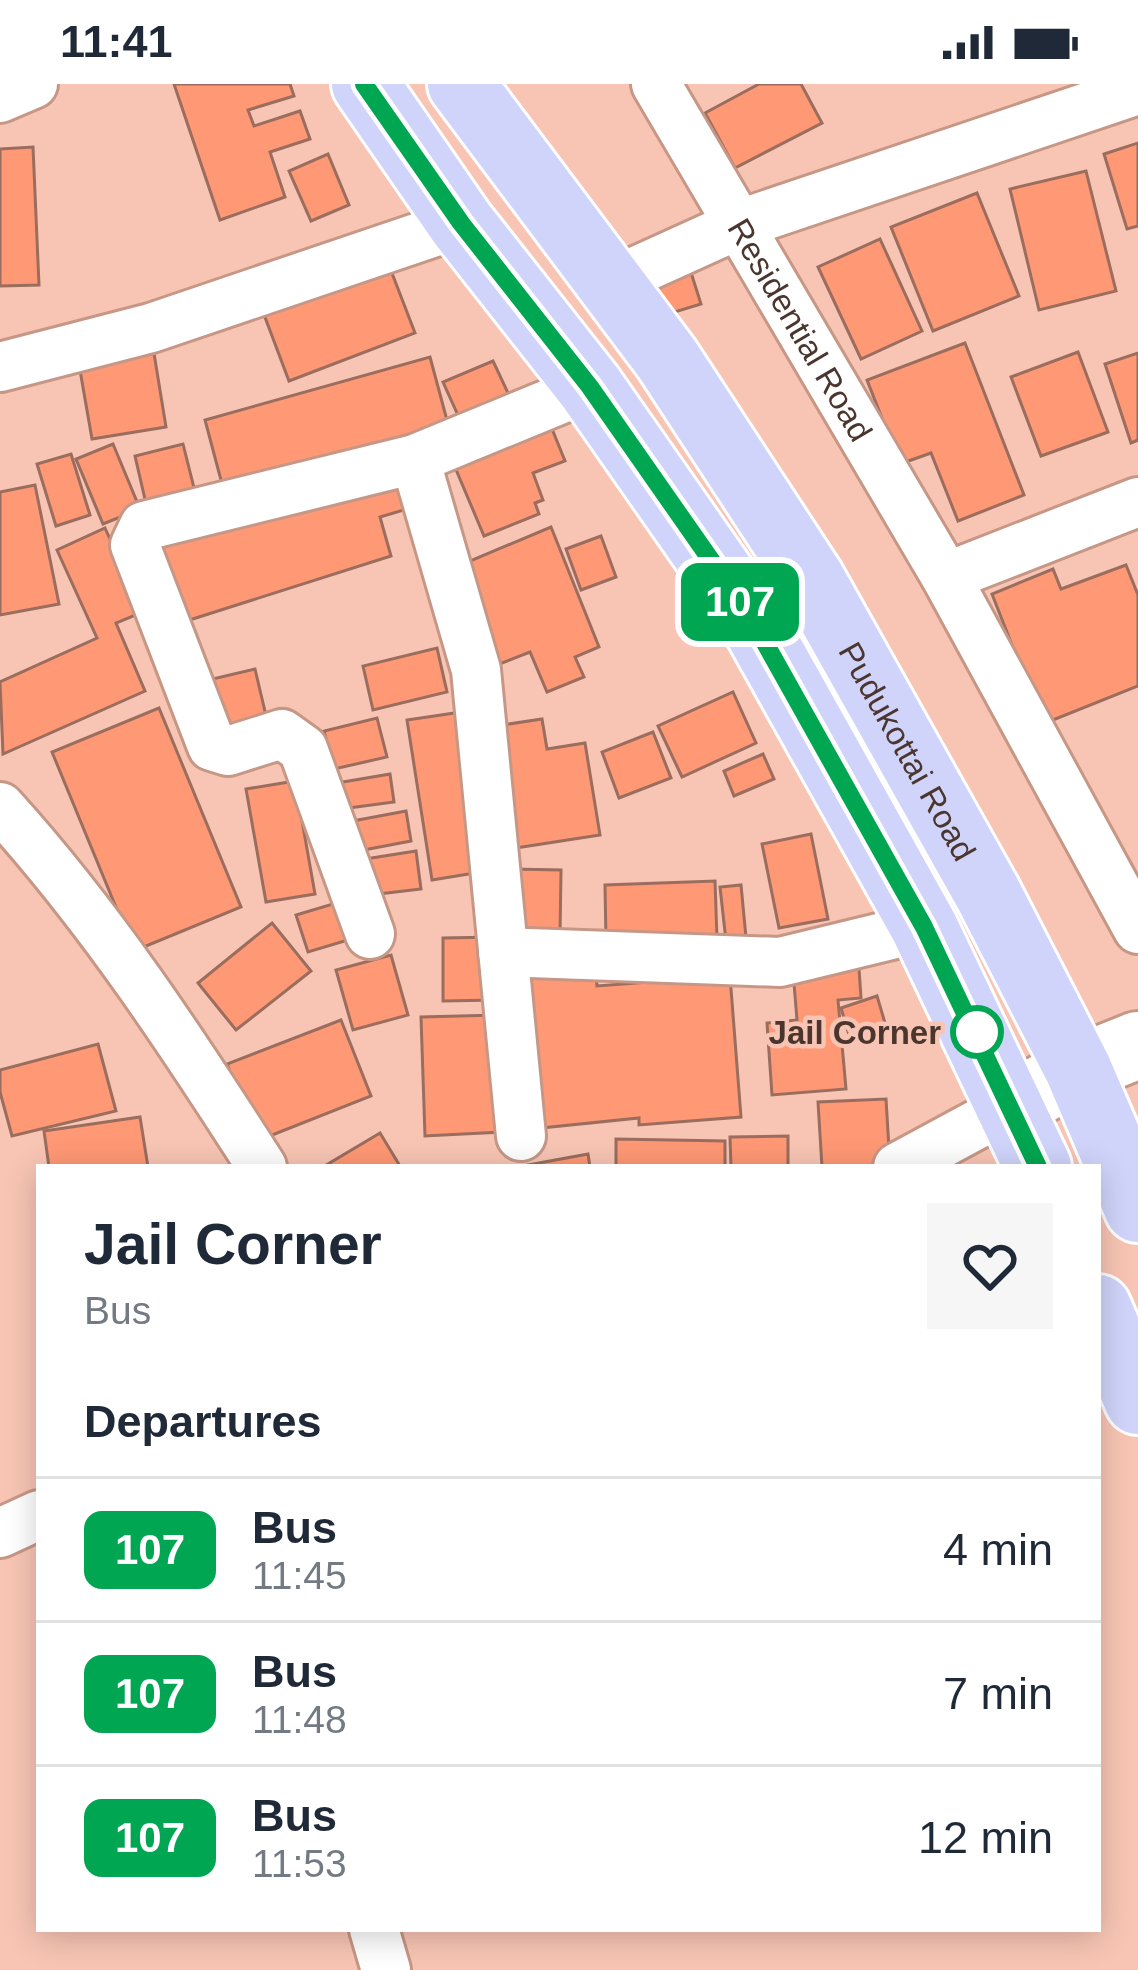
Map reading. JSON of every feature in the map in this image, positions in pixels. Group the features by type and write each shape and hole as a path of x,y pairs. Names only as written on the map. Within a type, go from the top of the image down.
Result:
{"highway":[{"path":"364,84 461,223 590,387 750,616 924,927 1037,1164"},
{"name":"Pudukottai Road","path":"461,84 667,359 811,579 988,894 1078,1069 1138,1209"},
{"path":"1101,1315 1138,1401"}],"main road":[{"path":"1011,1106 1078,1069 1138,1046"}],"street":[{"path":"0,98 33,84"},
{"name":"Residential Road","path":"656,84 946,577 1138,929"},
{"path":"610,283 1036,102 1138,90"},
{"path":"0,367 151,328 461,223"},
{"path":"370,934 303,748 282,734 228,751 212,746 135,545 144,526 415,459 590,387"},
{"path":"415,459 476,670 521,1136"},
{"path":"946,577 1138,502"},
{"path":"0,807 37,848 177,1034 260,1164"},
{"path":"503,952 780,962 924,927"},
{"path":"904,1164 1011,1106"},
{"path":"0,1533 36,1516"},
{"path":"375,1932 386,1970"}],"building":[{"path":"174,84 290,84 294,96 248,110 254,126 300,111 310,139 270,152 285,197 220,220"},
{"path":"759,84 801,84 822,123 735,168 705,113"},
{"path":"1138,143 1138,226 1127,229 1104,154"},
{"path":"33,147 39,285 0,286 0,149"},
{"path":"328,154 349,205 311,221 289,171"},
{"path":"1086,171 1116,291 1039,310 1010,189"},
{"path":"977,193 1019,296 933,331 891,227"},
{"path":"880,239 922,331 861,359 818,267"},
{"path":"688,263 701,304 665,315 652,274"},
{"path":"390,268 415,333 289,381 257,296"},
{"path":"152,341 166,427 92,439 77,353"},
{"path":"965,343 1024,495 958,521 931,453 900,464 867,380"},
{"path":"1078,352 1108,432 1041,456 1011,377"},
{"path":"1138,353 1138,440 1131,443 1105,364"},
{"path":"430,357 448,424 222,484 205,420"},
{"path":"493,361 516,410 466,433 443,382"},
{"path":"546,414 565,461 533,473 543,500 535,503 539,514 484,536 449,453"},
{"path":"113,444 140,509 103,524 76,459"},
{"path":"183,444 196,496 147,508 135,456"},
{"path":"71,454 90,515 56,526 37,464"},
{"path":"407,471 417,506 380,517 391,556 180,623 157,549"},
{"path":"35,485 59,604 0,615 0,492"},
{"path":"551,527 599,647 575,657 584,677 547,692 530,652 492,667 451,569"},
{"path":"105,528 143,612 116,623 145,691 3,754 0,682 97,638 57,550"},
{"path":"601,536 616,577 581,590 566,549"},
{"path":"1126,565 1138,595 1138,686 1043,724 992,594 1053,569 1061,589"},
{"path":"437,648 447,692 373,710 363,666"},
{"path":"255,669 267,720 220,731 208,680"},
{"path":"733,692 756,743 682,777 658,726"},
{"path":"159,708 241,907 134,951 52,752"},
{"path":"468,711 487,871 432,880 407,720"},
{"path":"377,718 387,757 334,769 324,731"},
{"path":"542,719 547,749 585,743 600,835 509,849 489,727"},
{"path":"653,732 671,778 619,798 602,752"},
{"path":"763,754 774,779 734,796 724,771"},
{"path":"390,774 394,802 341,809 337,783"},
{"path":"295,781 315,894 266,902 246,789"},
{"path":"406,811 411,841 348,853 342,823"},
{"path":"811,834 828,919 779,928 762,844"},
{"path":"416,851 421,889 370,895 365,859"},
{"path":"511,869 561,870 560,936 511,936"},
{"path":"715,881 717,939 606,942 605,885"},
{"path":"741,885 747,948 727,950 720,887"},
{"path":"336,903 348,940 308,952 296,915"},
{"path":"272,923 311,971 236,1030 198,983"},
{"path":"496,937 497,1000 443,1001 443,938"},
{"path":"858,954 861,998 838,1000 846,1089 772,1095 767,1023 797,1020 792,959"},
{"path":"391,955 408,1015 353,1030 336,970"},
{"path":"595,967 597,986 730,976 741,1117 639,1125 639,1118 531,1129 519,972"},
{"path":"877,996 885,1023 849,1035 841,1008"},
{"path":"498,1015 502,1132 425,1136 421,1017"},
{"path":"341,1020 371,1096 257,1141 227,1064"},
{"path":"98,1044 116,1111 12,1136 0,1092 0,1070"},
{"path":"886,1099 890,1164 822,1164 818,1102"},
{"path":"140,1117 148,1164 49,1164 44,1131"},
{"path":"380,1133 399,1164 328,1164"},
{"path":"788,1136 788,1164 731,1164 730,1137"},
{"path":"616,1139 725,1141 725,1164 616,1164"},
{"path":"588,1154 590,1164 533,1164"}],"bus line":[{"name":"107","path":"364,84 461,223 590,387 750,616 924,927 1037,1164"}],"place":[{"name":"Jail Corner","path":"977,1032"}]}
